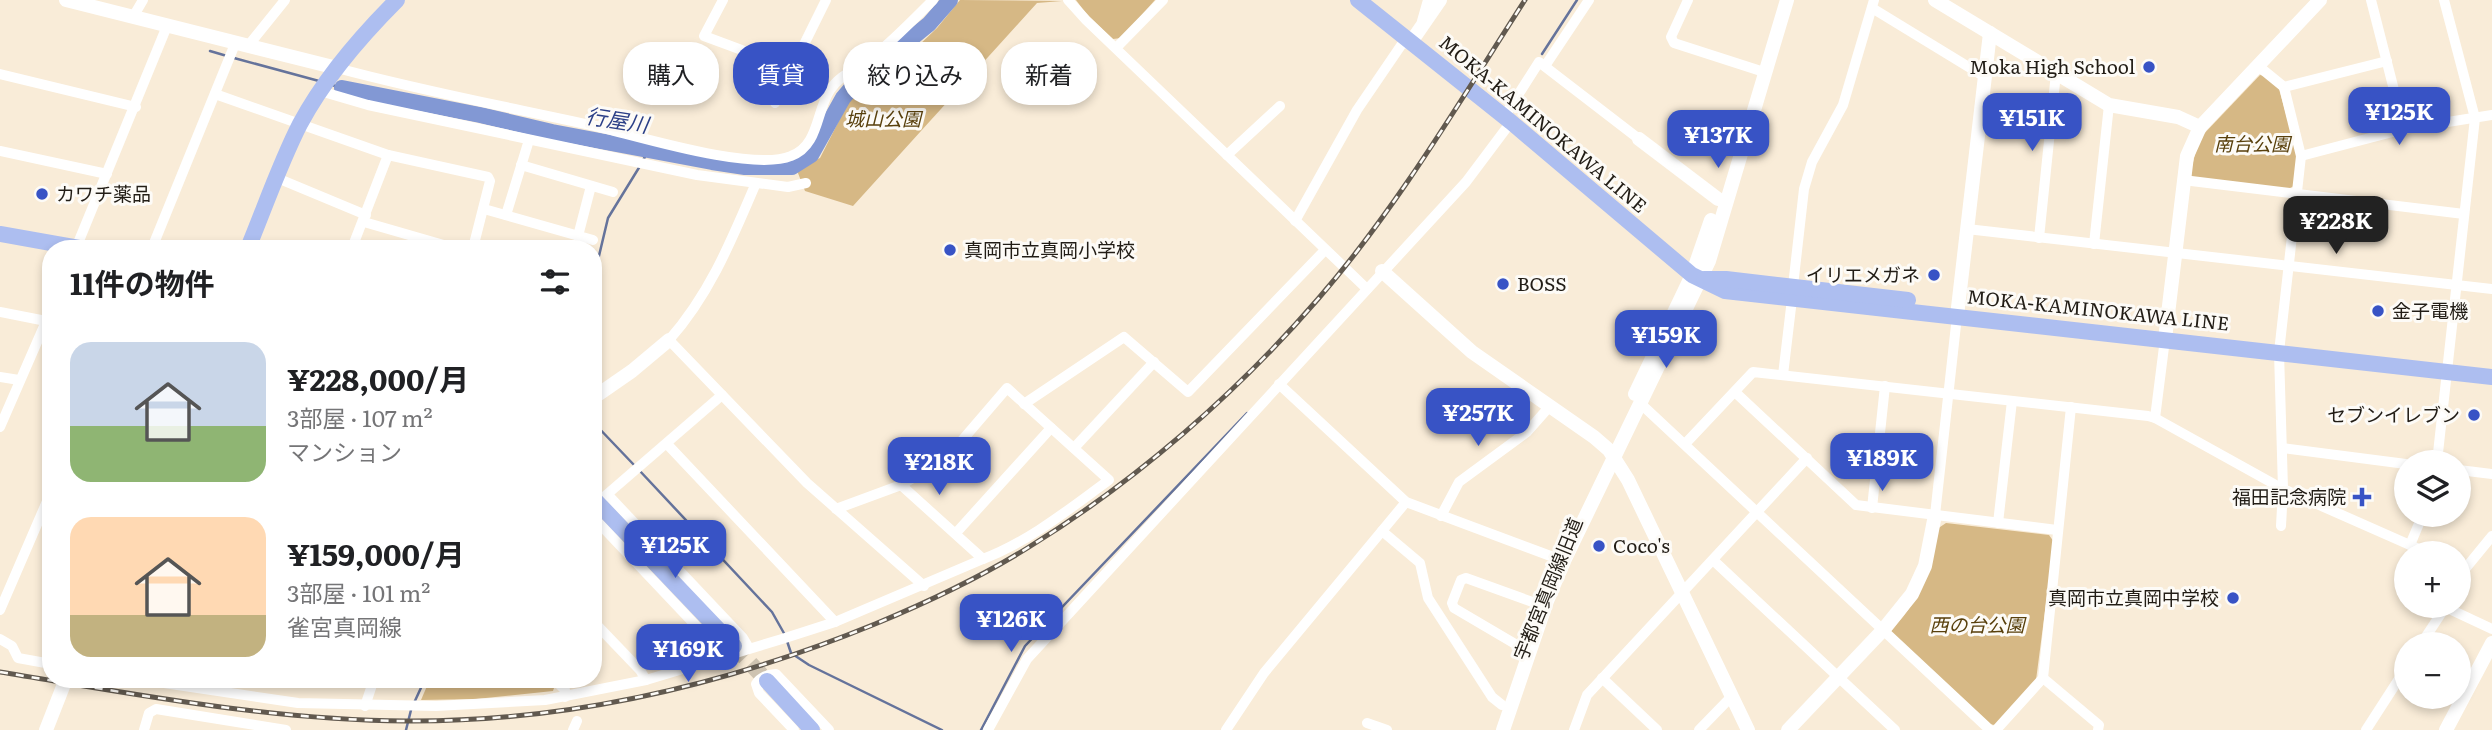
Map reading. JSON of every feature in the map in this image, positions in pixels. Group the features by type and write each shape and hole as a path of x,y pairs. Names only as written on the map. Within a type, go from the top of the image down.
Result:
{"main road":[{"path":"251,240 300,124 320,91 368,30 397,0"},
{"name":"MOKA-KAMINOKAWA LINE","path":"1358,0 1508,119 1697,277 1793,292 2447,367 2492,377"},
{"path":"0,234 42,242"},
{"name":"MOKA-KAMINOKAWA LINE","path":"2447,367 2492,367"},
{"path":"602,501 741,647"},
{"path":"766,681 812,730"}],"street":[{"path":"66,0 472,101 705,152 756,160 776,161 794,155 813,136 831,88 843,77"},
{"path":"133,17 143,0"},
{"path":"155,240 215,94 242,45 285,0"},
{"path":"723,0 704,36 733,47"},
{"path":"806,42 826,0"},
{"path":"888,42 933,0"},
{"path":"1068,0 1367,289"},
{"path":"1116,47 1163,0"},
{"path":"1421,28 1428,0"},
{"path":"1295,221 1368,92 1402,44 1411,42 1440,0"},
{"path":"1545,66 1589,0"},
{"path":"1688,0 1671,37 1674,43 1760,71"},
{"path":"1612,455 1718,232 1778,0"},
{"path":"1612,455 1641,404 1697,277 1718,199 1760,71 1787,0"},
{"path":"1935,0 2109,105 2178,117 2200,127"},
{"path":"2155,418 2187,156 2200,127 2320,0"},
{"path":"2371,0 2404,129"},
{"path":"2438,450 2475,118 2444,0"},
{"path":"1783,375 1804,189 1812,162 1843,105 1873,4 1985,77"},
{"path":"80,240 167,26"},
{"path":"1790,729 1907,601 1919,581 1929,551 1990,33"},
{"path":"2284,88 2387,61"},
{"path":"988,730 1027,659 1466,182 1508,119 1539,62 1718,199"},
{"path":"2257,65 2284,88 2301,156 2279,347 2283,489 2281,526"},
{"path":"2039,238 2056,73"},
{"path":"0,75 136,107"},
{"path":"320,91 528,140 697,175 788,187 806,183"},
{"path":"215,94 388,155 488,177 490,181 475,240"},
{"path":"2094,244 2109,105"},
{"path":"1227,155 1280,106"},
{"path":"2301,156 2404,129 2492,115"},
{"path":"506,215 528,140"},
{"path":"0,151 107,174"},
{"path":"697,175 705,152"},
{"path":"355,240 388,155"},
{"path":"521,165 613,192"},
{"path":"277,178 365,218 430,240"},
{"path":"2183,180 2464,214"},
{"path":"602,392 669,340 688,318 705,292 756,183"},
{"path":"578,236 591,186"},
{"path":"484,209 593,240"},
{"path":"1967,229 2492,289"},
{"path":"1024,404 1124,337 1188,392 1325,250"},
{"path":"1382,271 1472,352 1550,406 1612,455 1628,480 1748,730"},
{"path":"0,312 42,320"},
{"path":"0,427 42,330"},
{"path":"669,340 836,509 924,586"},
{"path":"1074,448 1154,362"},
{"path":"1685,444 1753,372 2155,418 2283,489 2401,541"},
{"path":"0,377 19,380"},
{"path":"1279,384 1406,502 1560,560"},
{"path":"1872,508 1885,386"},
{"path":"207,688 298,703 365,706 468,705 545,700 646,680 720,658 741,647 786,638 835,622 924,586 1008,549 1109,480 1007,388 946,459 901,485 836,509"},
{"path":"1736,393 1856,505 2057,530"},
{"path":"602,496 667,444 722,395"},
{"path":"1998,523 2012,401"},
{"path":"1641,404 1990,730"},
{"path":"1441,516 1459,482 1527,432 1550,406"},
{"path":"1996,730 2043,678 2071,407"},
{"path":"956,533 1051,428"},
{"path":"667,444 835,622"},
{"path":"2282,449 2394,463"},
{"name":"宇都宮真岡線旧道","path":"1494,730 1538,604 1612,455"},
{"path":"1574,730 1587,695 1807,458"},
{"path":"2471,471 2492,474"},
{"path":"901,485 983,559"},
{"path":"1226,730 1264,673 1406,502"},
{"path":"0,610 42,513"},
{"path":"602,526 718,649 720,658"},
{"path":"1382,531 1420,563 1428,598 1492,697 1502,705"},
{"path":"2471,558 2492,536"},
{"name":"宇都宮真岡線旧道","path":"1503,730 1560,560"},
{"path":"1713,560 1895,730"},
{"path":"1522,649 1454,608 1452,603 1461,580 1466,578 1538,604"},
{"path":"2470,618 2492,629"},
{"path":"602,630 640,670 646,680"},
{"path":"0,639 12,646 18,658 42,662"},
{"path":"2446,730 2492,643"},
{"path":"794,730 759,693 756,684 758,680 776,674 829,730"},
{"path":"1602,678 1657,730"},
{"path":"2043,678 2099,725 2098,730"},
{"path":"2366,730 2394,687"},
{"path":"46,730 62,688"},
{"path":"365,706 371,688"},
{"path":"563,688 565,696"},
{"path":"1699,730 1732,696"},
{"path":"144,730 149,713 156,709 286,730"},
{"path":"1367,723 1387,730"}],"green space":[{"name":"城山公園","path":"960,0 1062,1 1037,3 987,58 987,42 922,42"},
{"path":"1076,0 1155,0 1121,38 1113,39 1088,16"},
{"name":"南台公園","path":"2260,75 2265,76 2279,89 2298,157 2294,186 2286,190 2193,179 2190,174 2199,139"},
{"name":"城山公園","path":"847,105 945,105 853,206 805,191 796,168 820,158"},
{"name":"西の台公園","path":"1946,523 2049,535 2054,542 2036,680 1995,725 1988,724 1889,634 1923,586 1932,560 1937,529"},
{"path":"426,688 554,688 553,691 476,699 421,700"}],"waterway":[{"name":"行屋川","path":"342,88 712,162 745,167 792,167 811,155 843,98 854,85 929,24 950,0"},
{"path":"1542,54 1577,0"},
{"name":"行屋川","path":"210,51 227,56"},
{"name":"行屋川","path":"234,58 319,81"},
{"name":"行屋川","path":"332,85 342,88"},
{"path":"643,160 649,150"},
{"path":"602,243 608,218 640,166"},
{"path":"981,730 1025,646 1247,413"},
{"path":"602,431 635,466"},
{"path":"639,470 772,612 785,635"},
{"path":"787,641 791,653 809,665 942,730"},
{"path":"414,703 421,688"},
{"path":"406,730 411,710"}],"tunnel":[{"path":"734,646 767,681"}],"railway":[{"path":"97,688 253,711 355,720 466,720 526,715 586,707 704,682 819,646 915,607 992,569 1108,494 1183,434 1253,369 1318,299 1375,228 1427,153 1525,0"},
{"path":"0,672 42,679"}],"place":[{"name":"Moka High School","path":"2149,67"},
{"name":"カワチ薬品","path":"42,194"},
{"name":"真岡市立真岡小学校","path":"950,250"},
{"name":"イリエメガネ","path":"1934,275"},
{"name":"BOSS","path":"1503,284"},
{"name":"金子電機","path":"2378,311"},
{"name":"セブンイレブン","path":"2474,415"},
{"name":"福田記念病院","path":"2362,497"},
{"name":"Coco's","path":"1599,546"},
{"name":"真岡市立真岡中学校","path":"2233,598"}]}
